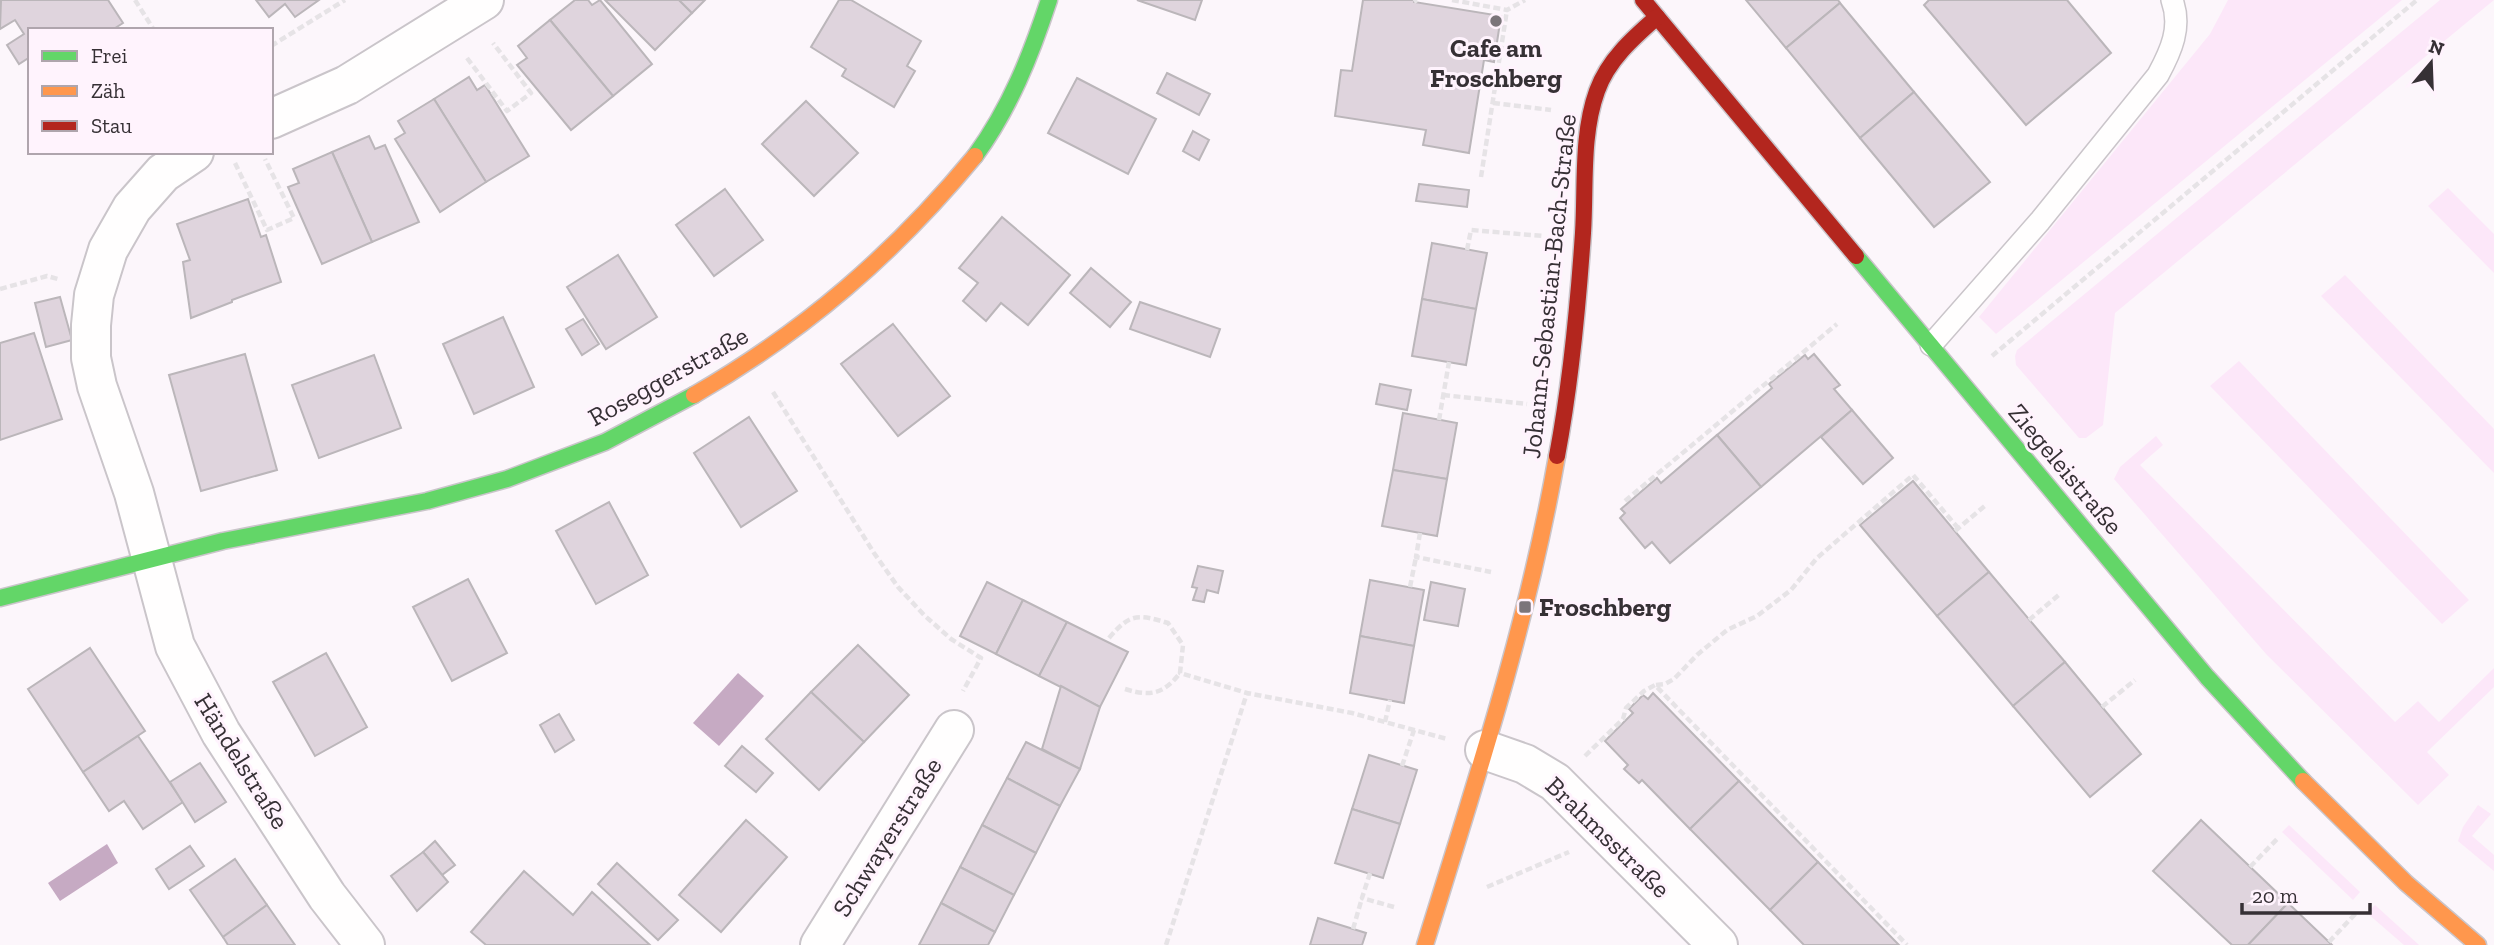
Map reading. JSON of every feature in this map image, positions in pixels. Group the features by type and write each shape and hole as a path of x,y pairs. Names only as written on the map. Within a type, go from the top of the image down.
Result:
{"street":[{"path":"273,118 347,85 484,0"},
{"name":"Roseggerstraße","path":"0,598 221,542 394,508 494,483 546,466 692,397 754,359 818,313 857,280 940,198 977,154 1014,92 1049,0"},
{"name":"Ziegeleistraße","path":"1643,0 2207,677 2387,865 2438,913 2478,945"},
{"name":"Johann-Sebastian-Bach-Straße","path":"1425,945 1468,745 1528,598 1557,460 1577,305 1593,103 1603,74 1616,55 1657,17"},
{"name":"Händelstraße","path":"191,154 163,173 132,208 108,250 96,290 91,325 97,386 134,493 175,646 221,733 327,897 365,945"},
{"name":"Schwayerstraße","path":"820,945 954,730"},
{"name":"Brahmsstraße","path":"1468,745 1525,764 1555,782 1718,945"}],"lane":[{"path":"1931,345 2040,221 2158,75 2169,55 2176,31 2172,0"}],"path":[{"path":"135,0 153,28"},
{"path":"273,45 345,0"},
{"path":"1452,0 1507,9 1525,0"},
{"path":"1962,382 2417,0"},
{"path":"1481,177 1507,9"},
{"path":"464,54 507,111 531,93 489,38"},
{"path":"1493,103 1553,110"},
{"path":"238,169 267,230 294,218 265,158"},
{"path":"1467,250 1471,230 1546,236"},
{"path":"0,289 47,276 96,290"},
{"path":"1625,502 1837,324"},
{"path":"1439,420 1449,362"},
{"path":"767,382 898,587 951,639 981,658 944,725 954,730"},
{"path":"1443,395 1530,404"},
{"path":"1588,753 1623,719 1626,708 1644,691 1674,679 1727,630 1757,616 1791,590 1817,558 1913,475 1957,530 1987,503"},
{"path":"1410,587 1420,533"},
{"path":"1416,557 1496,573"},
{"path":"2029,620 2062,593"},
{"path":"1110,638 1123,622 1143,616 1168,623 1183,645 1180,673 1171,685 1158,692 1141,694 1125,689"},
{"path":"1180,673 1247,693 1352,713 1468,745"},
{"path":"2102,707 2135,680"},
{"path":"1655,685 1858,899 1907,945"},
{"path":"1166,945 1247,693"},
{"path":"1385,722 1390,700"},
{"path":"1402,766 1414,730"},
{"path":"1694,736 1699,731"},
{"path":"2250,867 2279,837"},
{"path":"1485,887 1569,851"},
{"path":"1353,929 1370,873"},
{"path":"1362,898 1399,909"},
{"path":"2329,942 2357,912"}],"shaded area":[{"path":"2228,0 2402,0 1996,334 1979,317 2210,34"},
{"path":"2440,0 2494,0 2115,313 2103,425 2086,438 2079,438 2016,365 2017,350"},
{"path":"2448,188 2494,234 2494,273 2428,206"},
{"path":"2345,275 2494,429 2494,473 2321,296"},
{"path":"2239,361 2469,600 2442,624 2210,386"},
{"path":"2156,436 2163,445 2140,465 2395,722 2418,701 2439,722 2494,668 2494,687 2427,752 2449,775 2418,805 2267,655 2114,479 2120,467"},
{"path":"738,673 764,696 719,746 693,723"},
{"path":"2478,805 2491,814 2472,836 2494,855 2494,871 2458,841 2463,827"},
{"path":"2289,825 2360,892 2353,900 2282,832"},
{"path":"107,844 118,863 60,901 48,883"},
{"path":"2375,905 2419,945 2404,945 2367,913"}],"building":[{"path":"1,0 108,0 123,23 115,28 28,28 28,58 19,64 7,45 24,34 15,20 0,29"},
{"path":"256,0 319,0 295,17 285,4 269,17"},
{"path":"575,0 588,0 592,5 600,0 652,64 613,96 550,20"},
{"path":"605,0 679,0 692,13 655,50"},
{"path":"679,0 705,0 692,13"},
{"path":"839,0 851,0 921,41 907,66 915,71 894,107 842,76 846,69 811,47"},
{"path":"1137,0 1202,0 1195,20"},
{"path":"1363,0 1414,0 1501,16 1494,62 1484,60 1469,153 1423,145 1426,130 1335,116 1341,70 1352,71"},
{"path":"1746,0 1838,0 1840,3 1786,48"},
{"path":"1929,0 2067,0 2111,53 2026,125 1924,5"},
{"path":"1840,3 1914,92 1860,138 1786,48"},
{"path":"550,20 613,96 571,130 517,65 527,58 518,46"},
{"path":"1167,73 1210,94 1199,115 1157,93"},
{"path":"469,77 477,90 485,85 529,156 486,182 434,99"},
{"path":"1077,78 1156,119 1128,174 1048,133"},
{"path":"1914,92 1990,182 1934,227 1860,138"},
{"path":"434,99 486,182 440,212 395,139 405,133 398,121"},
{"path":"806,101 858,153 814,196 762,144"},
{"path":"1193,131 1209,140 1199,160 1183,151"},
{"path":"369,136 375,149 385,145 419,222 372,242 332,152"},
{"path":"332,152 372,242 322,264 288,187 299,183 293,169"},
{"path":"1419,184 1469,190 1467,207 1416,201"},
{"path":"725,189 763,240 714,276 676,225"},
{"path":"248,199 261,237 266,235 281,282 191,318 183,262 190,260 177,224"},
{"path":"1002,217 1070,275 1028,325 1001,303 986,321 963,301 978,283 959,268"},
{"path":"1432,243 1487,253 1476,309 1422,299"},
{"path":"618,255 657,317 606,349 567,287"},
{"path":"1091,268 1131,302 1110,327 1070,293"},
{"path":"60,297 72,340 46,347 35,303"},
{"path":"1422,299 1476,309 1466,365 1412,356"},
{"path":"1140,302 1220,329 1210,357 1130,329"},
{"path":"503,317 534,387 474,414 443,344"},
{"path":"583,319 599,344 582,355 566,329"},
{"path":"893,324 950,396 898,436 841,364"},
{"path":"34,333 62,419 0,440 0,343"},
{"path":"245,354 277,470 201,491 169,375"},
{"path":"1814,354 1840,385 1834,389 1852,410 1761,487 1717,435 1772,388 1769,384 1805,355 1808,359"},
{"path":"374,355 401,428 319,458 292,385"},
{"path":"1380,384 1411,390 1407,410 1376,404"},
{"path":"1852,410 1893,458 1863,484 1821,437"},
{"path":"1403,413 1457,423 1447,479 1393,470"},
{"path":"749,417 797,491 741,527 694,453"},
{"path":"1717,435 1761,487 1670,563 1652,542 1645,548 1620,518 1625,513 1621,509 1657,478 1661,483"},
{"path":"1393,470 1447,479 1437,536 1382,526"},
{"path":"1913,481 1989,572 1937,616 1860,525"},
{"path":"609,502 648,575 596,604 556,531"},
{"path":"1198,566 1223,571 1218,593 1207,590 1204,602 1193,600 1197,588 1192,587"},
{"path":"1989,572 2065,662 2013,706 1937,616"},
{"path":"468,579 507,653 452,681 413,607"},
{"path":"1370,580 1424,590 1414,646 1360,636"},
{"path":"987,582 1023,600 996,654 960,636"},
{"path":"1431,582 1465,589 1458,626 1424,620"},
{"path":"1023,600 1067,622 1039,676 996,654"},
{"path":"1067,622 1128,652 1100,707 1039,676"},
{"path":"1360,636 1414,646 1404,703 1350,693"},
{"path":"858,645 909,695 864,742 811,692"},
{"path":"90,648 145,731 83,772 28,689"},
{"path":"326,653 367,727 315,756 273,682"},
{"path":"2065,662 2141,754 2090,797 2013,706"},
{"path":"1061,686 1100,707 1080,769 1042,749"},
{"path":"811,692 864,742 819,790 766,739"},
{"path":"1653,693 1739,781 1690,829 1642,780 1639,783 1624,769 1628,765 1605,741 1633,713 1629,709 1643,695 1648,699"},
{"path":"559,714 574,740 555,752 540,725"},
{"path":"138,736 183,802 143,829 124,801 109,811 83,772"},
{"path":"1026,742 1080,769 1060,806 1007,778"},
{"path":"742,746 773,773 756,792 725,766"},
{"path":"1369,755 1417,770 1400,824 1352,809"},
{"path":"200,763 226,802 195,822 170,782"},
{"path":"1007,778 1060,806 1036,853 982,825"},
{"path":"1739,781 1818,862 1770,910 1690,829"},
{"path":"1352,809 1400,824 1383,878 1335,863"},
{"path":"746,820 787,857 721,932 679,895"},
{"path":"2201,820 2288,903 2248,945 2232,945 2153,871"},
{"path":"982,825 1036,853 1014,895 960,867"},
{"path":"435,841 455,865 442,875 423,852"},
{"path":"190,846 204,866 169,889 156,869"},
{"path":"423,852 448,882 417,911 391,876"},
{"path":"235,859 267,905 223,937 190,890"},
{"path":"1818,862 1899,945 1804,945 1770,910"},
{"path":"617,863 678,920 658,940 598,884"},
{"path":"960,867 1014,895 995,932 941,903"},
{"path":"524,871 573,915 592,892 650,945 486,945 471,932"},
{"path":"941,903 995,932 988,945 919,945"},
{"path":"2288,903 2329,942 2332,945 2248,945"},
{"path":"267,905 295,945 228,945 223,937"},
{"path":"1318,918 1366,933 1362,945 1310,945"}],"traffic: fast":[{"path":"975,156 999,119 1018,81 1049,0"},
{"path":"1856,256 2207,677 2303,781"},
{"path":"0,598 223,541 427,501 507,479 605,442 694,395"}],"traffic: slow":[{"path":"694,395 773,344 846,288 913,226 975,156"},
{"path":"1425,945 1516,642 1557,456"},
{"path":"2303,781 2406,883 2478,945"}],"traffic: jam":[{"path":"1643,0 1856,256"},
{"path":"1557,456 1576,317 1588,125 1597,91 1608,69 1630,41 1657,17"}],"place":[{"name":"Cafe am Froschberg","path":"1496,21"},
{"name":"Froschberg","path":"1525,607"}]}
